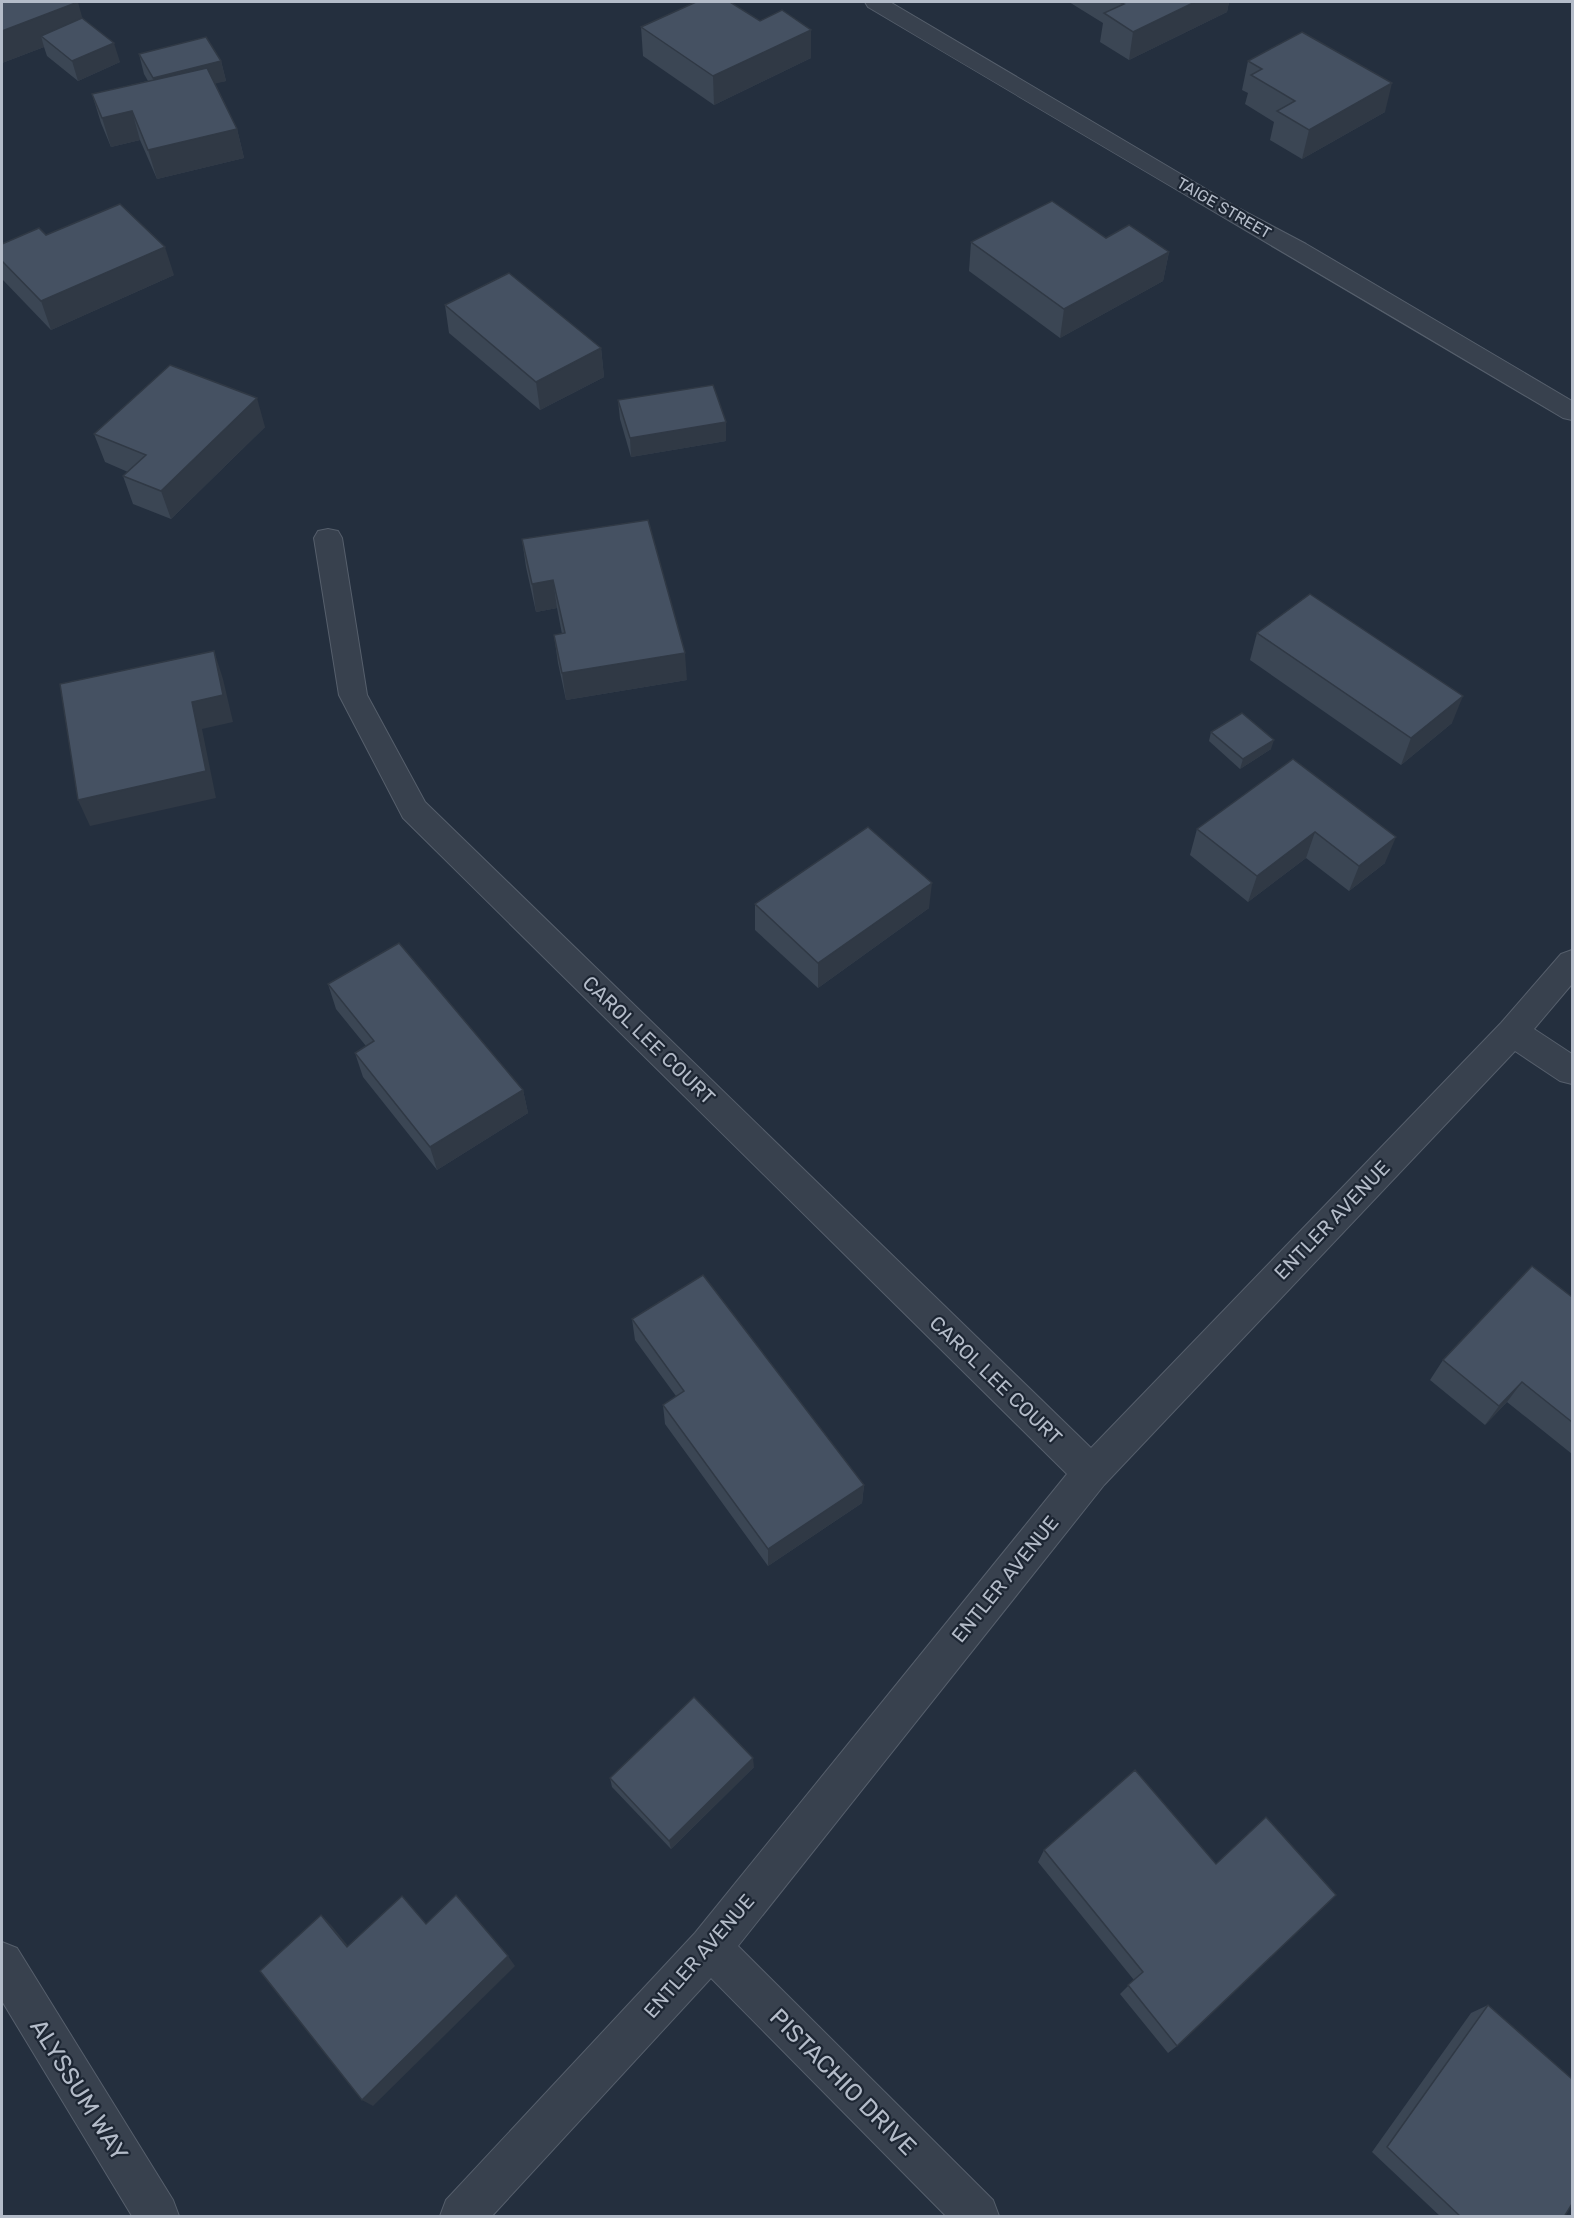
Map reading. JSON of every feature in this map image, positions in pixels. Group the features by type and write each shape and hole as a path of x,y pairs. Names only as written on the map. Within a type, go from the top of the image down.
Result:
{"street":[{"name":"TAIGE STREET","path":"876,2 1230,213 1297,249 1572,412"},
{"name":"CAROL LEE COURT","path":"328,538 353,695 414,810 1091,1473"},
{"name":"ENTLER AVENUE","path":"462,2217 710,1948 1091,1473 1512,1032 1572,963"},
{"path":"1512,1032 1572,1071"},
{"name":"PISTACHIO DRIVE","path":"710,1948 977,2217"},
{"name":"ALYSSUM WAY","path":"2,1964 157,2217"}],"building":[{"path":"2,2 78,2 2,31"},
{"path":"696,2 730,2 760,21 782,10 811,30 713,76 641,27"},
{"path":"1119,2 1195,2 1133,32 1104,13 1124,4"},
{"path":"82,18 114,43 72,61 41,36"},
{"path":"1302,32 1392,83 1309,130 1277,111 1295,101 1251,75 1262,69 1248,61"},
{"path":"206,37 221,61 153,78 139,54"},
{"path":"207,68 237,129 148,150 132,111 102,118 92,94"},
{"path":"1052,201 1106,238 1129,225 1169,252 1064,309 971,242"},
{"path":"120,204 165,247 41,301 2,261 2,244 39,228 46,235"},
{"path":"509,273 601,348 536,382 445,305"},
{"path":"170,365 257,398 161,491 123,476 146,455 94,434"},
{"path":"713,385 726,422 630,438 618,400"},
{"path":"648,520 685,653 562,673 554,635 565,633 553,580 532,584 522,539"},
{"path":"1310,594 1463,696 1411,738 1257,633"},
{"path":"214,651 223,695 192,702 206,771 78,800 60,684"},
{"path":"1242,713 1274,740 1243,759 1211,732"},
{"path":"1293,759 1396,837 1359,866 1315,832 1257,876 1197,829"},
{"path":"868,827 932,883 818,963 755,904"},
{"path":"399,943 523,1090 430,1147 355,1053 374,1041 328,984"},
{"path":"1532,1266 1572,1297 1572,1422 1522,1382 1499,1406 1443,1360"},
{"path":"703,1275 864,1485 768,1549 663,1405 684,1391 632,1319"},
{"path":"694,1697 753,1758 669,1841 610,1778"},
{"path":"1135,1770 1216,1864 1266,1817 1336,1895 1177,2046 1128,1985 1143,1972 1044,1850"},
{"path":"456,1895 508,1956 362,2100 260,1971 321,1915 347,1947 402,1896 426,1924"},
{"path":"1488,2005 1572,2079 1572,2204 1564,2217 1461,2217 1387,2147"}]}
